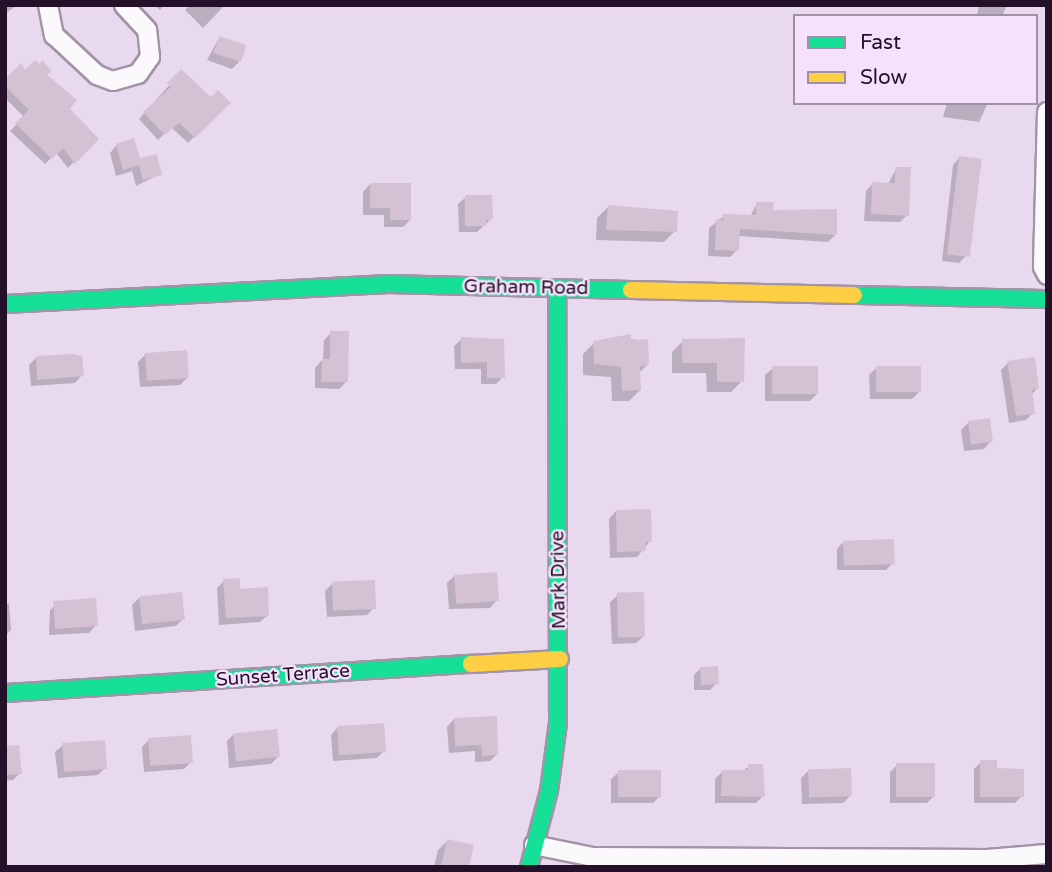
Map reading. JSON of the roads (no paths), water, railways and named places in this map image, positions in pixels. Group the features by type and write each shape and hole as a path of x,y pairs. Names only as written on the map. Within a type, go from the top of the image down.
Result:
{"street":[{"path":"48,5 54,35 97,75 113,81 138,74 150,57 147,30 124,5"},
{"path":"1047,112 1043,267 1047,275"},
{"name":"Graham Road","path":"5,304 375,285 1047,299"},
{"name":"Mark Drive","path":"529,867 549,791 558,723 560,659 557,289"},
{"name":"Sunset Terrace","path":"5,693 560,659"},
{"path":"534,845 593,857 907,863 1047,854"}]}
